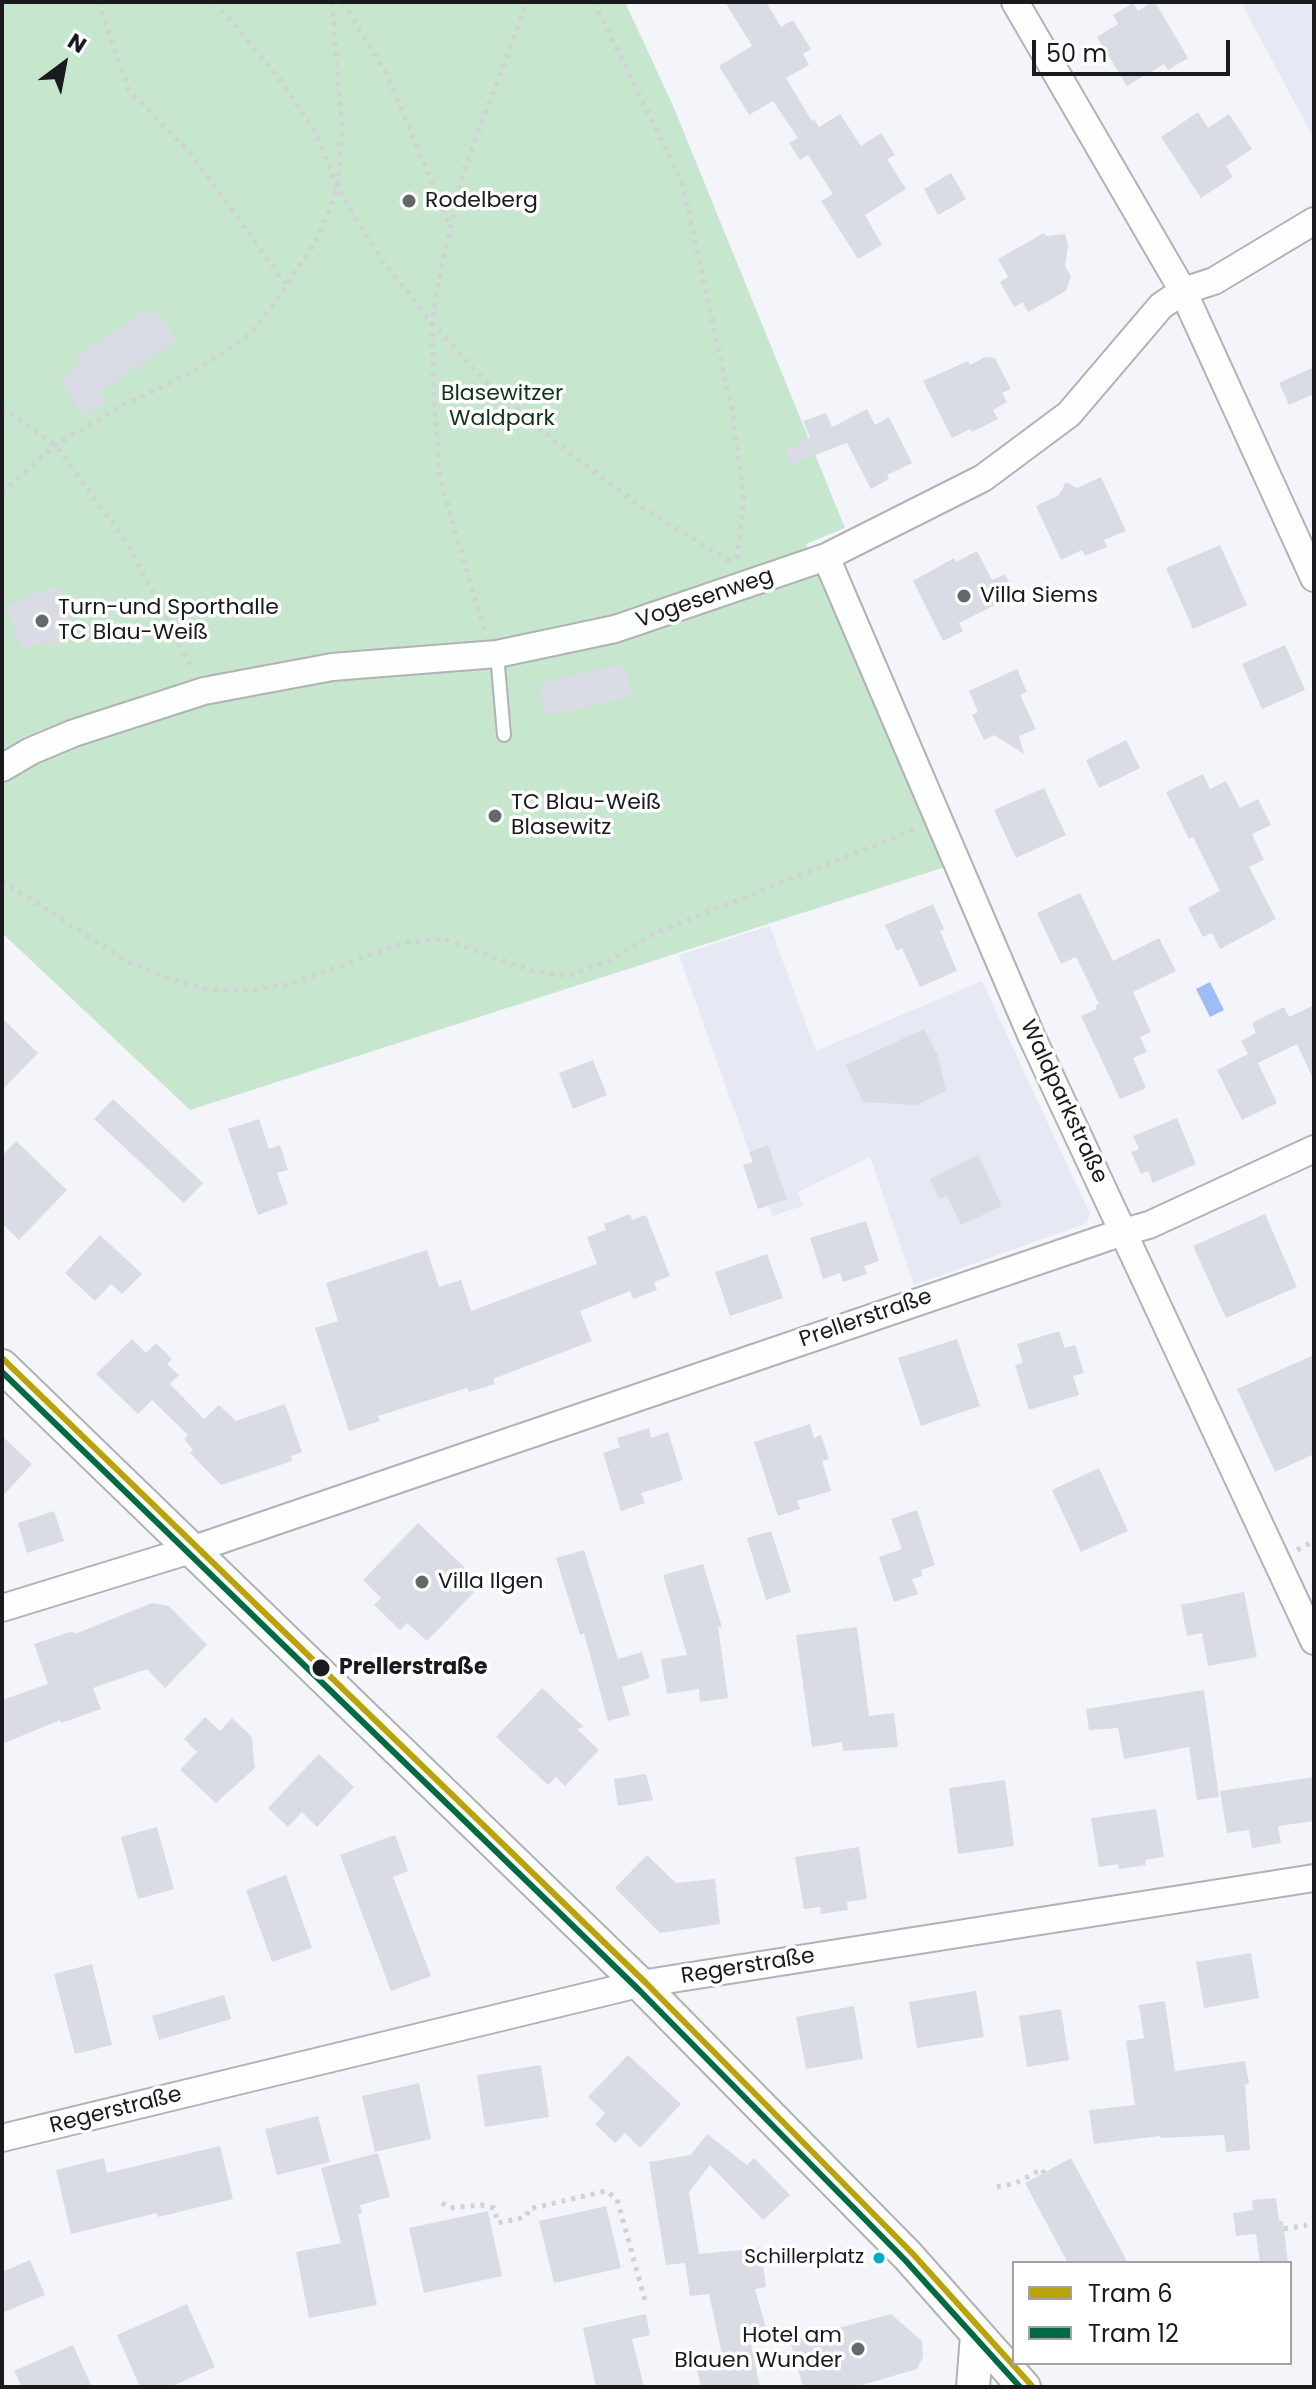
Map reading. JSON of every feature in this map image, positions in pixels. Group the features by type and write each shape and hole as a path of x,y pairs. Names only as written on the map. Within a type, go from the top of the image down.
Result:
{"street":[{"path":"1015,2 1183,291 1314,578"},
{"name":"Vogesenweg","path":"2,768 31,751 74,733 204,691 332,667 494,654 615,629 826,557 983,478 1069,414 1161,306 1183,291 1214,281 1314,221"},
{"name":"Waldparkstraße","path":"826,557 1031,1035 1314,1641"},
{"name":"Prellerstraße","path":"2,1608 191,1550 1149,1225 1314,1149"},
{"path":"2,1366 640,1984 908,2256 1024,2387"},
{"name":"Regerstraße","path":"2,2138 640,1984 1314,1878"},
{"path":"973,2387 977,2335"}],"lane":[{"path":"494,654 504,735"}],"path":[{"path":"98,2 129,90 191,154 286,285"},
{"path":"215,2 279,78 316,133 338,189 381,259 432,323 483,379 558,444 640,506 737,566 744,498 732,410 682,182 594,2"},
{"path":"2,493 55,445 121,406 195,371 247,336 269,311 316,241 338,189 342,128 332,2"},
{"path":"343,2 385,71 451,226"},
{"path":"494,654 440,479 432,323 464,170 527,2"},
{"path":"2,407 55,445 128,544 204,691"},
{"path":"2,881 128,962 205,989 251,990 293,983 407,942 443,939 533,971 569,976 608,961 655,933 938,821"},
{"path":"997,2187 1016,2183 1042,2169 1044,2173"},
{"path":"442,2203 450,2208 481,2205 494,2208 498,2223 526,2217 529,2209 606,2191 617,2199 646,2304"},
{"path":"1284,2229 1307,2225"}],"shaded area":[{"path":"1241,2 1314,2 1314,139"},
{"path":"770,926 816,1051 982,981 1090,1214 1087,1223 914,1285 870,1157 798,1192 803,1206 772,1216 679,955"}],"green space":[{"name":"Blasewitzer Waldpark","path":"2,2 625,2 674,108 845,528 806,544 945,867 190,1110 2,933"}],"water":[{"path":"1210,982 1224,1010 1210,1017 1196,989"}],"building":[{"path":"725,2 766,2 781,27 793,20 811,49 803,54 809,65 786,78 812,121 814,119 819,127 840,114 861,146 881,133 895,155 887,159 906,189 865,215 882,245 858,259 821,201 833,194 808,155 800,160 789,143 798,138 773,101 749,115 719,66 752,46"},
{"path":"1155,2 1188,58 1168,70 1164,64 1127,86 1097,37 1118,24 1113,15 1133,3 1138,11"},
{"path":"1198,112 1208,128 1229,114 1252,149 1226,166 1233,177 1201,198 1161,137"},
{"path":"951,173 966,199 938,215 924,189"},
{"path":"1044,233 1046,236 1065,234 1068,245 1065,266 1071,276 1066,291 1028,312 1023,302 1014,307 1000,282 1008,277 998,259"},
{"path":"147,310 151,316 158,311 177,340 99,392 106,402 84,416 60,379 81,364 76,357"},
{"path":"985,357 995,358 1011,389 1002,393 1007,402 993,410 998,419 952,438 923,381 968,361 970,365"},
{"path":"1314,367 1314,394 1289,405 1279,383"},
{"path":"867,409 875,425 889,417 912,463 887,475 889,479 871,489 847,443 791,464 785,451 810,438 803,421 826,413 832,427"},
{"path":"1101,477 1126,531 1104,540 1107,547 1085,556 1082,550 1061,560 1036,506 1059,495 1066,482 1077,488"},
{"path":"1220,545 1247,605 1193,629 1166,568"},
{"name":"Villa Siems","path":"977,551 992,580 1005,574 1015,595 959,623 963,631 943,641 913,581 954,558 956,562"},
{"name":"Turn-und Sporthalle TC Blau-Weiß","path":"57,585 78,635 48,647 45,641 23,650 6,607"},
{"path":"1285,645 1305,690 1262,709 1242,664"},
{"path":"624,664 632,697 546,716 539,683"},
{"path":"1017,669 1027,692 1020,695 1036,729 1019,736 1024,754 994,735 984,740 972,715 978,712 969,691"},
{"path":"1126,740 1140,768 1099,788 1086,760"},
{"path":"1203,774 1210,789 1226,781 1240,808 1258,799 1271,825 1252,834 1264,860 1249,867 1276,919 1220,949 1212,933 1203,937 1188,908 1220,891 1166,792"},
{"path":"1044,788 1066,835 1016,858 994,810"},
{"path":"1080,893 1113,961 1159,938 1176,971 1133,992 1151,1032 1140,1037 1147,1052 1133,1058 1146,1088 1120,1099 1081,1016 1097,1009 1095,1005 1099,1004 1076,957 1061,964 1037,913"},
{"path":"933,904 944,929 940,931 957,971 920,987 902,948 897,951 885,925"},
{"path":"1314,1005 1314,1081 1297,1044 1258,1063 1277,1103 1242,1120 1217,1070 1248,1054 1241,1041 1256,1033 1252,1023 1284,1007 1289,1017"},
{"path":"2,1018 38,1053 2,1090"},
{"path":"924,1029 938,1056 946,1091 916,1105 863,1102 846,1065"},
{"path":"593,1060 607,1095 573,1109 559,1073"},
{"path":"113,1099 203,1183 184,1203 94,1119"},
{"path":"1177,1118 1196,1164 1153,1183 1148,1171 1141,1174 1131,1152 1139,1149 1133,1136"},
{"path":"259,1119 269,1149 280,1145 288,1170 277,1173 288,1204 258,1215 228,1129"},
{"path":"16,1141 67,1190 19,1240 2,1223 2,1156"},
{"path":"768,1145 787,1199 758,1209 743,1165 753,1162 749,1152"},
{"path":"978,1155 1002,1206 961,1225 947,1196 939,1199 930,1179"},
{"path":"630,1214 632,1220 646,1215 670,1276 654,1282 657,1290 633,1299 630,1291 580,1311 592,1341 493,1379 495,1384 469,1392 467,1388 378,1416 380,1421 349,1431 315,1328 338,1321 326,1283 427,1250 439,1287 461,1280 471,1311 597,1264 587,1237 606,1230 604,1224"},
{"path":"1265,1214 1297,1287 1226,1318 1193,1246"},
{"path":"866,1221 879,1261 864,1266 867,1274 843,1282 840,1273 823,1279 810,1238"},
{"path":"100,1235 142,1274 122,1294 111,1284 95,1301 65,1273"},
{"path":"767,1254 783,1298 730,1316 715,1272"},
{"path":"1059,1331 1065,1348 1075,1345 1084,1373 1073,1376 1079,1395 1029,1410 1015,1365 1023,1363 1017,1344"},
{"path":"132,1339 146,1353 156,1343 172,1359 167,1364 179,1375 170,1384 204,1419 219,1405 236,1421 285,1404 302,1452 291,1456 292,1461 221,1485 190,1453 193,1450 184,1439 188,1435 152,1400 138,1414 96,1374"},
{"path":"957,1339 980,1406 921,1426 898,1358"},
{"path":"1314,1355 1314,1454 1275,1472 1237,1389"},
{"path":"810,1424 814,1438 821,1435 829,1459 822,1461 831,1491 797,1501 800,1509 778,1516 754,1442"},
{"path":"649,1428 651,1438 668,1432 683,1480 641,1493 645,1503 621,1511 603,1453 620,1447 617,1438"},
{"path":"2,1436 32,1464 2,1497"},
{"path":"1099,1468 1128,1531 1081,1552 1052,1490"},
{"path":"917,1510 935,1565 921,1570 923,1576 912,1579 918,1594 894,1602 879,1557 902,1549 891,1519"},
{"path":"54,1511 64,1541 27,1553 18,1523"},
{"name":"Villa Ilgen","path":"418,1523 482,1584 427,1641 407,1623 400,1630 374,1605 381,1598 363,1580"},
{"path":"771,1531 791,1592 766,1600 747,1538"},
{"path":"584,1550 618,1659 642,1652 650,1678 622,1687 630,1715 608,1721 584,1633 580,1635 556,1558"},
{"path":"703,1564 722,1627 718,1627 728,1698 700,1702 699,1689 667,1694 661,1659 687,1655 663,1575"},
{"path":"1244,1592 1257,1657 1208,1666 1202,1633 1187,1636 1181,1605"},
{"path":"152,1603 169,1606 207,1645 165,1688 147,1669 93,1688 101,1709 61,1723 60,1720 2,1744 2,1700 48,1684 34,1644 73,1631 75,1634"},
{"path":"857,1627 869,1716 894,1713 898,1747 843,1751 842,1742 812,1747 796,1635"},
{"path":"542,1688 584,1727 577,1729 599,1750 565,1786 556,1777 548,1785 496,1737"},
{"path":"1204,1690 1219,1797 1197,1800 1189,1747 1124,1759 1118,1728 1089,1730 1086,1709"},
{"path":"205,1717 220,1731 232,1718 252,1737 255,1768 216,1803 180,1770 197,1752 184,1739"},
{"path":"319,1754 354,1787 317,1827 302,1812 288,1827 268,1808"},
{"path":"646,1774 653,1800 618,1806 614,1779"},
{"path":"1314,1777 1314,1821 1278,1826 1281,1843 1252,1848 1249,1830 1227,1833 1220,1791"},
{"path":"1005,1780 1014,1846 958,1854 949,1788"},
{"path":"1156,1809 1164,1857 1145,1860 1146,1865 1119,1869 1118,1864 1099,1867 1091,1818"},
{"path":"157,1827 174,1889 138,1899 121,1837"},
{"path":"395,1835 408,1871 393,1877 431,1976 391,1991 340,1855"},
{"path":"859,1847 867,1899 847,1902 848,1910 821,1914 820,1907 804,1909 795,1857"},
{"path":"647,1855 676,1883 715,1879 720,1924 660,1933 615,1888"},
{"path":"286,1875 312,1948 272,1962 246,1890"},
{"path":"1251,1953 1259,1998 1204,2008 1196,1962"},
{"path":"92,1964 112,2045 75,2054 54,1974"},
{"path":"976,1991 984,2037 917,2048 909,2002"},
{"path":"224,1995 231,2019 159,2040 152,2016"},
{"path":"1165,2001 1175,2071 1245,2061 1249,2084 1245,2085 1250,2150 1226,2152 1224,2135 1160,2136 1094,2144 1089,2110 1135,2105 1126,2041 1144,2038 1139,2005"},
{"path":"854,2006 863,2059 806,2069 796,2017"},
{"path":"1061,2009 1069,2060 1027,2067 1019,2016"},
{"path":"628,2055 681,2104 640,2148 625,2133 615,2143 595,2124 605,2113 588,2097"},
{"path":"541,2065 549,2117 485,2127 477,2075"},
{"path":"419,2083 431,2139 375,2152 362,2096"},
{"path":"318,2116 330,2162 277,2175 265,2129"},
{"path":"707,2134 747,2165 754,2158 790,2195 763,2220 710,2165 689,2192 699,2254 761,2248 766,2287 755,2289 769,2339 751,2344 760,2387 701,2387 696,2365 723,2359 709,2294 690,2296 685,2263 666,2265 649,2162 691,2155"},
{"path":"220,2146 233,2199 71,2234 56,2170 104,2158 107,2173"},
{"path":"378,2153 390,2197 360,2205 362,2213 358,2214 377,2305 309,2318 296,2252 341,2243 321,2168"},
{"path":"1071,2158 1127,2261 1067,2261 1025,2183"},
{"path":"1276,2198 1279,2221 1283,2221 1288,2261 1260,2261 1256,2234 1236,2236 1233,2213 1253,2210 1252,2200"},
{"path":"606,2206 621,2268 554,2283 539,2221"},
{"path":"488,2211 502,2276 424,2293 409,2228"},
{"path":"30,2260 45,2295 2,2313 2,2272"},
{"path":"187,2304 215,2367 170,2387 140,2387 117,2335"},
{"path":"646,2314 650,2335 632,2339 644,2387 596,2387 583,2328"},
{"name":"Hotel am Blauen Wunder","path":"891,2314 922,2341 923,2357 917,2369 855,2387 803,2387 790,2341"},
{"path":"73,2345 92,2387 22,2387 14,2371"}],"tram line":[{"name":"6","path":"2,1358 646,1983 912,2253 1012,2364"},
{"name":"12","path":"2,1372 639,1990 905,2260 1020,2387"},
{"name":"6","path":"1013,2365 1033,2387"}],"place":[{"name":"Rodelberg","path":"409,201"},
{"name":"Villa Siems","path":"964,596"},
{"name":"Turn-und Sporthalle TC Blau-Weiß","path":"42,621"},
{"name":"TC Blau-Weiß Blasewitz","path":"495,816"},
{"name":"Villa Ilgen","path":"422,1582"},
{"name":"Prellerstraße","path":"321,1668"},
{"name":"Schillerplatz","path":"879,2258"},
{"name":"Hotel am Blauen Wunder","path":"858,2349"}]}
